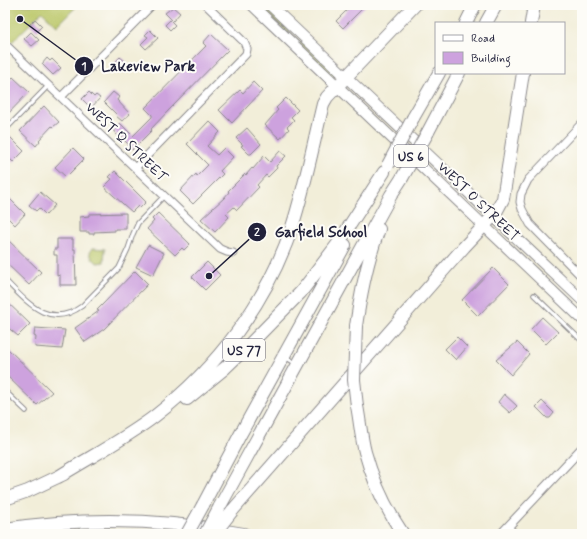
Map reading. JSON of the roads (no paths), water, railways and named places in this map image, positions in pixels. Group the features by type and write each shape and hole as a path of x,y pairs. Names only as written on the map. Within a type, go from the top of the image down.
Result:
{"highway":[{"path":"58,477 134,431 174,401 212,363 244,324 282,252 300,202 323,104 337,86 415,5"},
{"path":"466,22 475,5"},
{"path":"487,22 496,5"},
{"path":"531,22 534,5"},
{"name":"US 77","path":"5,499 28,491 58,477 118,445 171,411 225,368 252,343 310,280 338,245 386,169 438,74"},
{"path":"205,534 297,364 391,195 428,132 458,74"},
{"path":"214,534 232,511 499,208 504,192 523,74"},
{"path":"187,534 386,169"},
{"path":"402,178 380,227 370,254 362,287 356,326 354,380 357,406 368,462 382,498 403,534"},
{"path":"5,529 59,524 138,522 207,527 244,534"}],"main road":[{"name":"WEST O STREET","path":"252,5 582,319"},
{"name":"WEST O STREET","path":"270,5 582,300"}],"street":[{"path":"61,97 152,5"},
{"path":"135,168 246,54 247,48 244,42 206,5"},
{"name":"WEST Q STREET","path":"5,44 220,249 233,253"},
{"path":"582,123 528,180 521,194 520,202 530,224 582,277"},
{"path":"501,534 582,448"}],"lane":[{"path":"299,5 306,8"},
{"path":"9,126 49,85"},
{"path":"5,280 39,311 48,314 61,315 73,311 82,306 119,268 138,222 164,196"},
{"path":"534,295 582,341"},
{"path":"284,356 297,364"},
{"path":"5,391 26,411"},
{"path":"509,526 518,534"}],"place":[{"name":"Lakeview Park","path":"20,19"},
{"name":"Garfield School","path":"209,276"}]}
